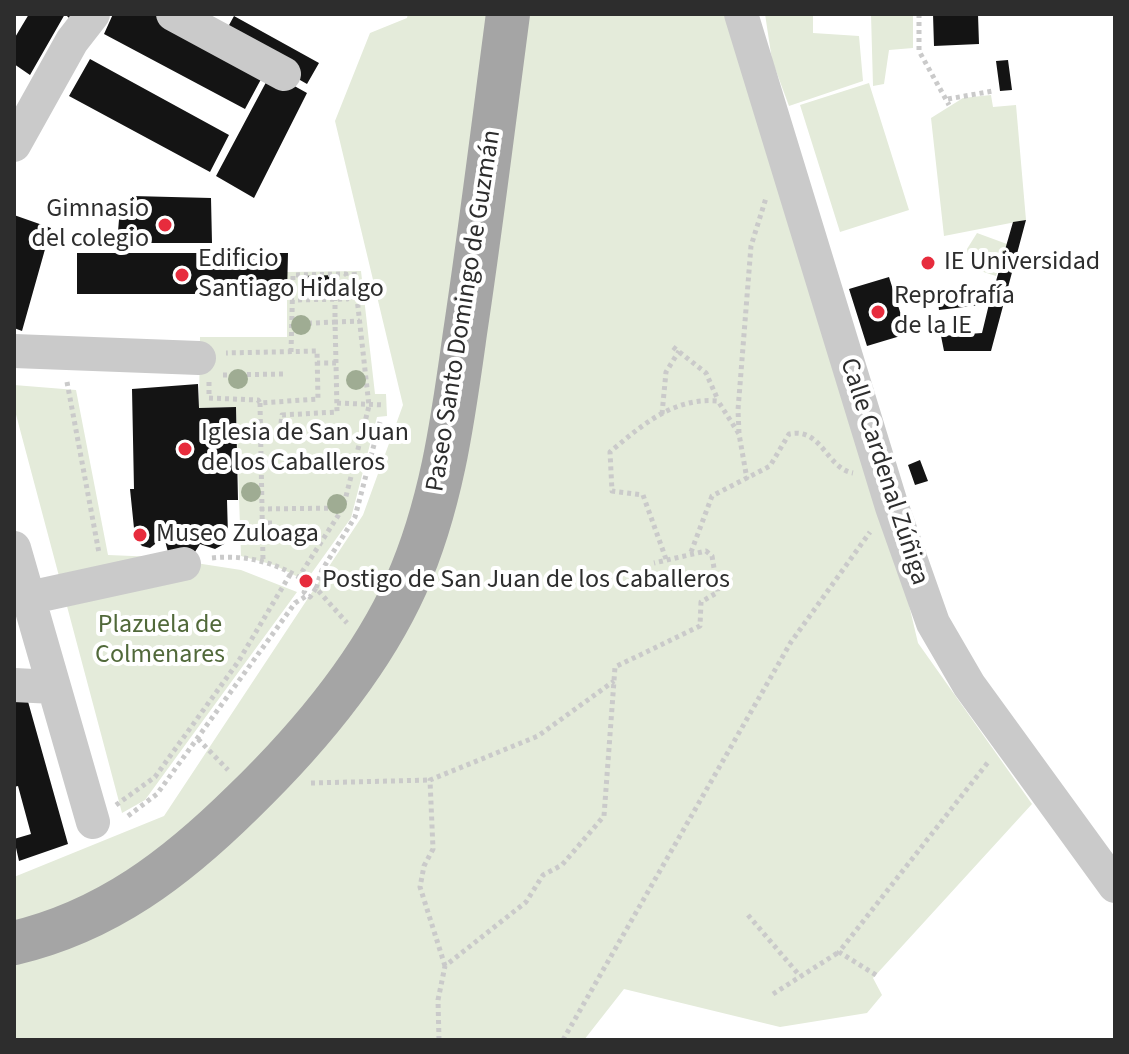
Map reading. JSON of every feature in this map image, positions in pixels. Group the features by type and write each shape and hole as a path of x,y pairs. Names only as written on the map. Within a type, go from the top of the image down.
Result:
{"main road":[{"name":"Paseo Santo Domingo de Guzmán","path":"14,943 76,923 117,904 185,856 282,763 353,676 390,618 429,524 449,447 508,14"}],"street":[{"path":"14,145 72,41 93,14"},
{"path":"173,14 284,74"},
{"name":"Calle Cardenal Zúñiga","path":"741,14 892,507 933,623 969,685 1115,886"},
{"path":"14,351 199,358"},
{"path":"14,548 93,822"},
{"path":"28,598 184,564"},
{"path":"14,685 54,687"}],"path":[{"path":"919,14 919,51 948,102 993,91"},
{"path":"747,479 738,410 751,246 768,192"},
{"path":"302,572 343,508 369,406 354,271"},
{"path":"291,352 292,300 293,275 346,274 347,299 292,300"},
{"path":"281,423 282,415 337,412 335,300"},
{"path":"292,324 360,321"},
{"path":"662,414 666,372 676,349 706,373 718,401 739,434"},
{"path":"199,358 208,353 317,351 318,413"},
{"path":"61,353 105,581"},
{"path":"317,363 336,363"},
{"path":"286,374 209,375 209,398 258,400 260,403 318,399"},
{"path":"666,559 643,495 612,491 610,452 662,414 682,404 702,399 718,401"},
{"path":"260,403 259,523 263,561"},
{"path":"337,403 384,405"},
{"path":"128,816 151,802 295,603 316,588 322,570 355,517 380,422"},
{"path":"691,553 712,496 770,466 786,437 794,433 815,439 847,472 865,470"},
{"path":"563,1040 809,613 892,507"},
{"path":"260,509 343,508"},
{"path":"259,523 275,523"},
{"path":"445,966 526,902 543,875 562,865 581,840 598,827 604,816 615,667 700,626 701,602 718,592 709,552 691,553 654,563"},
{"path":"184,564 229,556 263,561 310,584 304,592 308,595"},
{"path":"93,822 155,777 238,662 291,573"},
{"path":"316,588 356,633"},
{"path":"296,783 430,780 538,736 615,681"},
{"path":"773,994 839,952 1006,736"},
{"path":"198,739 232,773"},
{"path":"430,780 433,849 424,866 420,887 445,966 438,1000 439,1040"},
{"path":"748,915 800,976"},
{"path":"839,952 876,975"}],"green space":[{"path":"408,14 726,14 905,588 918,643 1032,804 873,978 882,995 867,1013 780,1027 624,989 584,1040 14,1040 14,877 164,816 363,515 403,405 335,121 370,33 407,18"},
{"path":"765,14 813,14 813,33 859,36 863,81 789,106 772,60"},
{"path":"871,14 913,14 913,48 889,50 884,84 873,86"},
{"path":"869,83 909,210 840,232 800,105"},
{"path":"991,95 993,107 1016,105 1026,220 944,236 931,118 963,98"},
{"path":"977,233 1007,244 996,276 971,268 967,249"},
{"path":"361,271 375,394 386,394 387,416 377,417 351,518 306,581 274,565 241,556 236,407 199,408 200,337 287,337 287,272"},
{"name":"Plazuela de Colmenares","path":"14,385 76,390 108,555 157,557 241,570 297,592 145,800 122,813 14,407"}],"building":[{"path":"29,14 65,14 30,75 14,64 14,39"},
{"path":"113,14 158,14 266,70 245,109 104,34"},
{"path":"933,14 978,14 979,44 934,46"},
{"path":"234,16 319,63 307,84 223,36"},
{"path":"90,59 229,135 210,172 69,96"},
{"path":"1008,60 1012,90 1000,91 996,61"},
{"path":"271,73 307,93 254,198 216,176"},
{"name":"Gimnasio del colegio","path":"132,196 211,198 212,243 117,243 120,208 132,208"},
{"path":"14,215 51,228 22,331 14,328"},
{"path":"1026,220 991,351 944,351 941,336 982,333 989,304 939,310 937,293 994,288 1013,222"},
{"name":"Edificio Santiago Hidalgo","path":"77,253 288,253 287,294 77,294"},
{"path":"338,275 339,295 299,295 299,276"},
{"name":"Reprofrafía de la IE","path":"889,277 907,334 867,346 849,289"},
{"name":"Iglesia de San Juan de los Caballeros","path":"198,384 199,408 236,407 238,500 227,500 228,536 224,544 215,549 200,544 191,558 168,552 164,537 150,548 142,546 135,538 130,489 134,489 132,389"},
{"path":"920,460 928,481 915,485 908,465"},
{"path":"27,698 68,844 19,861 14,839 31,834 18,786 14,787 14,699"}],"place":[{"name":"Gimnasio del colegio","path":"165,225"},
{"name":"IE Universidad","path":"928,263"},
{"name":"Edificio Santiago Hidalgo","path":"182,275"},
{"name":"Reprofrafía de la IE","path":"878,312"},
{"name":"Iglesia de San Juan de los Caballeros","path":"185,449"},
{"name":"Museo Zuloaga","path":"140,535"},
{"name":"Postigo de San Juan de los Caballeros","path":"306,581"}]}
